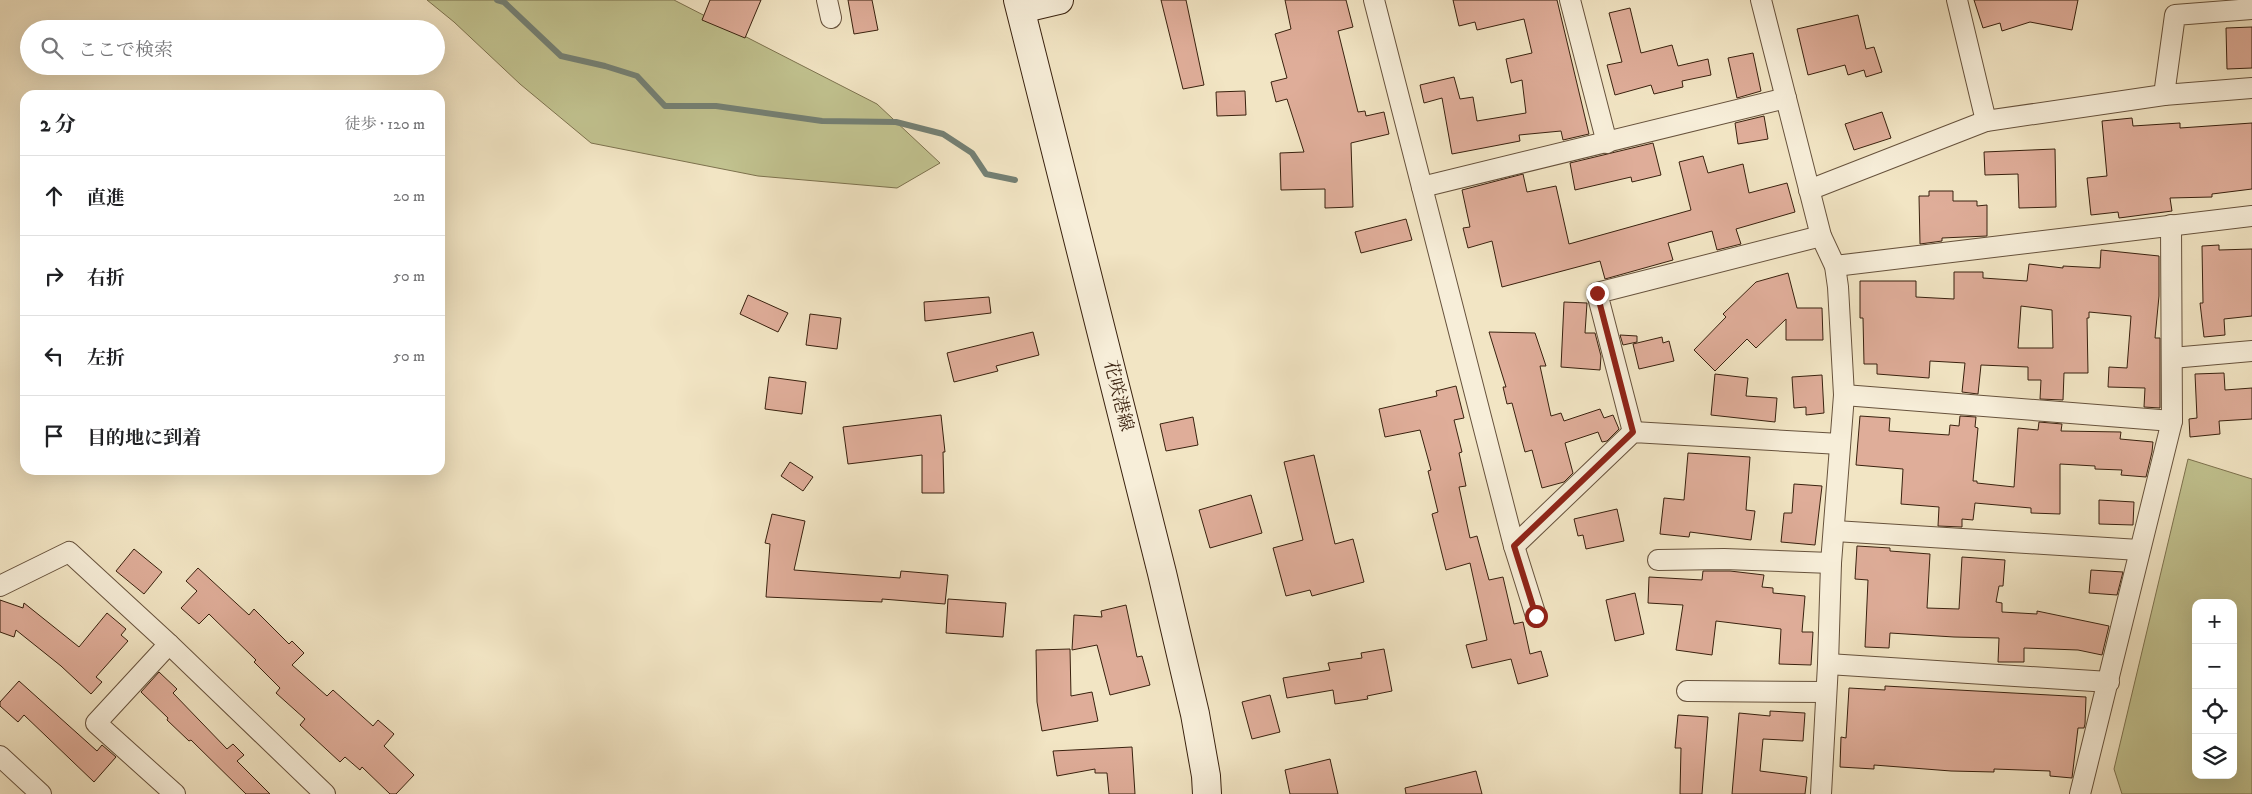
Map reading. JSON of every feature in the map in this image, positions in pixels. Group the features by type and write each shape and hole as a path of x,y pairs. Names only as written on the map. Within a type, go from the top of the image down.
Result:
{"main road":[{"path":"1020,5 1059,0"},
{"name":"花咲港線","path":"1020,5 1162,574 1195,714 1206,776 1207,794"}],"street":[{"path":"1374,0 1514,546 1536,616"},
{"path":"1570,0 1607,143"},
{"path":"1762,0 1821,236 1835,266 1838,287 1844,395 1835,531 1831,563 1828,664 1820,794"},
{"path":"1957,0 1986,121"},
{"path":"2164,95 2175,15 2252,9"},
{"path":"1809,190 1986,121 2164,95 2252,88"},
{"path":"1422,187 1786,98"},
{"path":"1835,266 2252,216"},
{"path":"2080,794 2172,420 2171,225"},
{"path":"1633,432 1597,293 1821,236"},
{"path":"2172,358 2252,351"},
{"path":"1844,395 2172,420"},
{"path":"1514,546 1633,432 1840,444"},
{"path":"1835,531 2139,550"},
{"path":"0,586 69,552 170,644 326,794"},
{"path":"1658,560 1724,559 1831,563"},
{"path":"170,644 96,723 175,794"},
{"path":"1828,664 2109,682"},
{"path":"1688,691 1826,692"},
{"path":"0,756 41,794"}],"green space":[{"path":"427,0 674,0 877,104 940,163 897,188 758,176 591,143 520,84 454,22"},
{"path":"2188,459 2252,479 2252,794 2122,794 2114,769"}],"building":[{"path":"710,0 761,0 745,38 702,20"},
{"path":"848,0 872,0 878,30 854,34"},
{"path":"1161,0 1186,0 1204,85 1183,89"},
{"path":"1285,0 1346,0 1353,27 1338,31 1358,112 1365,111 1366,116 1384,112 1389,134 1351,143 1353,207 1325,208 1325,189 1281,190 1280,153 1304,152 1287,99 1276,102 1271,82 1287,78 1275,34 1291,29"},
{"path":"1453,0 1557,0 1589,134 1563,140 1561,131 1519,135 1520,141 1452,154 1442,98 1424,103 1420,85 1454,77 1460,99 1473,97 1477,121 1526,113 1522,80 1511,83 1506,59 1532,53 1524,19 1477,30 1475,22 1459,26"},
{"path":"1974,0 2078,0 2072,30 2030,22 2002,31 2000,23 1983,28"},
{"path":"1630,8 1641,53 1672,45 1678,66 1708,59 1711,75 1682,81 1683,87 1654,94 1651,85 1615,95 1607,65 1622,62 1609,13"},
{"path":"1858,15 1866,49 1874,47 1882,72 1866,77 1864,70 1848,75 1845,65 1808,75 1797,29"},
{"path":"2252,27 2252,68 2227,69 2226,28"},
{"path":"1753,53 1761,91 1737,98 1728,58"},
{"path":"1245,91 1246,115 1217,116 1216,92"},
{"path":"1882,112 1891,138 1854,150 1845,124"},
{"path":"1764,116 1768,139 1738,144 1735,123"},
{"path":"2132,118 2133,126 2180,123 2180,128 2252,123 2252,189 2212,194 2212,197 2170,198 2172,211 2119,218 2118,212 2091,215 2087,178 2107,176 2102,121"},
{"path":"1653,143 1661,175 1632,182 1631,177 1575,190 1570,163"},
{"path":"2055,149 2056,207 2019,208 2018,174 1985,175 1984,152"},
{"path":"1703,156 1708,173 1743,164 1749,193 1787,183 1795,212 1736,229 1741,244 1717,250 1712,231 1668,243 1673,260 1605,279 1600,261 1502,287 1492,241 1468,248 1463,228 1470,227 1462,190 1523,174 1527,192 1556,186 1569,244 1691,210 1679,162"},
{"path":"1929,191 1953,191 1953,201 1977,201 1977,206 1987,205 1987,236 1942,238 1942,241 1920,244 1919,196 1929,196"},
{"path":"1406,219 1412,240 1361,253 1355,232"},
{"path":"2219,245 2219,250 2252,249 2252,316 2224,319 2225,335 2204,337 2200,303 2203,303 2202,246"},
{"path":"2101,250 2159,256 2159,296 2155,338 2160,338 2160,408 2144,407 2145,388 2108,387 2109,367 2127,368 2131,316 2089,312 2089,318 2087,318 2088,373 2064,373 2063,400 2040,399 2041,380 2028,380 2028,367 1981,365 1978,394 1962,392 1965,363 1930,361 1929,378 1877,374 1877,364 1864,364 1863,318 1860,318 1860,281 1916,281 1916,297 1954,299 1954,272 1983,272 1983,278 2027,281 2029,264 2063,268 2063,266 2100,268","holes":["2021,306 2052,310 2053,348 2018,348"]},
{"path":"1788,273 1797,308 1822,308 1823,340 1786,340 1786,319 1756,348 1747,339 1715,371 1694,350 1726,317 1723,314 1756,282"},
{"path":"748,295 788,313 778,332 740,314"},
{"path":"989,297 991,313 925,321 924,302"},
{"path":"1564,302 1587,303 1585,333 1595,333 1601,356 1600,370 1561,367"},
{"path":"810,314 841,318 837,349 806,345"},
{"path":"1033,332 1039,355 996,366 998,371 954,382 947,353"},
{"path":"1489,332 1535,333 1546,366 1540,366 1551,416 1561,413 1564,421 1600,409 1604,418 1613,415 1619,429 1607,441 1602,442 1598,432 1565,443 1573,473 1564,482 1542,488 1532,450 1525,452 1512,403 1507,404 1503,387 1506,387"},
{"path":"1620,335 1637,336 1637,342 1623,345"},
{"path":"1662,337 1663,343 1669,341 1674,361 1639,369 1633,344"},
{"path":"2224,373 2225,390 2252,388 2252,419 2219,421 2220,434 2190,437 2189,419 2197,418 2195,374"},
{"path":"1715,374 1748,378 1746,396 1777,398 1775,422 1711,415"},
{"path":"1822,375 1824,413 1806,415 1806,407 1794,408 1792,377"},
{"path":"769,377 806,382 802,414 765,409"},
{"path":"1456,386 1464,418 1454,420 1462,452 1459,453 1466,486 1459,487 1470,538 1477,536 1489,580 1503,577 1514,624 1523,622 1530,654 1541,651 1548,676 1518,684 1511,659 1472,668 1466,645 1487,640 1470,563 1446,570 1432,514 1438,512 1428,471 1431,470 1420,430 1385,437 1379,409 1437,396 1436,391"},
{"path":"941,415 945,452 943,452 944,493 922,493 922,455 848,464 843,427"},
{"path":"1860,416 1890,418 1889,431 1949,435 1950,425 1959,426 1960,416 1976,417 1975,427 1978,428 1973,481 1977,481 1977,483 2014,487 2018,428 2038,430 2039,422 2062,424 2061,431 2121,432 2120,439 2153,442 2152,452 2146,477 2121,475 2122,470 2095,469 2095,466 2060,464 2060,514 2031,513 2031,508 1975,503 1973,520 1962,519 1962,527 1938,526 1939,507 1901,504 1903,469 1856,465"},
{"path":"1193,417 1198,445 1166,451 1160,424"},
{"path":"1688,453 1750,457 1746,510 1755,511 1751,540 1690,532 1689,537 1660,534 1664,498 1684,500"},
{"path":"1314,455 1335,544 1353,539 1364,582 1312,596 1310,590 1286,596 1273,548 1303,540 1284,462"},
{"path":"790,462 813,477 803,491 781,476"},
{"path":"1794,484 1822,486 1815,545 1781,542 1784,513 1792,513"},
{"path":"1251,495 1262,533 1210,548 1199,510"},
{"path":"2099,500 2134,502 2133,525 2099,524"},
{"path":"1617,509 1624,541 1586,549 1583,535 1578,536 1574,519"},
{"path":"772,514 805,521 794,570 900,578 901,571 948,575 945,604 882,599 882,602 766,597 770,544 765,543"},
{"path":"1857,546 1890,548 1890,551 1930,554 1927,608 1959,609 1962,557 2005,560 2003,586 1999,586 1996,602 2002,603 2002,612 2037,614 2037,611 2109,626 2102,655 2078,650 2024,648 2024,662 1998,662 1999,638 1890,633 1889,648 1865,647 1868,580 1855,579"},
{"path":"134,549 162,572 144,594 116,571"},
{"path":"198,568 249,615 254,609 289,644 292,641 304,653 292,665 327,696 333,690 373,726 378,720 394,734 384,746 414,775 396,794 390,794 362,767 360,770 345,757 340,762 300,725 305,719 276,693 280,688 254,662 256,660 209,614 199,624 181,608 197,591 186,581"},
{"path":"2091,570 2123,572 2117,595 2089,593"},
{"path":"1703,571 1730,571 1764,575 1762,587 1773,588 1773,593 1805,596 1802,632 1813,632 1811,665 1779,664 1781,629 1716,621 1712,655 1676,650 1683,605 1648,603 1649,577 1702,580"},
{"path":"1635,593 1644,634 1615,641 1606,600"},
{"path":"948,599 1006,603 1003,637 946,633"},
{"path":"0,600 23,608 24,603 79,647 107,613 126,629 121,635 128,641 96,677 102,682 91,694 61,666 16,630 14,637 0,632"},
{"path":"1126,605 1137,657 1142,656 1150,685 1110,695 1097,645 1072,650 1074,615 1102,617 1101,611"},
{"path":"1070,649 1071,696 1092,692 1098,721 1042,731 1037,702 1036,650"},
{"path":"1384,649 1392,691 1367,696 1368,699 1335,704 1333,690 1287,698 1283,678 1330,670 1328,663 1362,658 1361,653"},
{"path":"159,672 177,689 173,693 227,749 233,744 244,755 237,761 270,794 246,794 191,740 189,741 167,720 168,718 141,692"},
{"path":"19,681 97,751 102,745 116,757 94,782 24,715 18,722 0,706 0,702"},
{"path":"1885,686 2086,697 2085,724 2084,728 2078,728 2072,778 2050,776 2050,771 1994,769 1994,772 1951,771 1874,765 1874,769 1840,767 1841,737 1846,738 1849,688 1885,690"},
{"path":"1270,695 1280,732 1252,739 1242,702"},
{"path":"1770,711 1805,713 1803,741 1763,739 1760,771 1807,777 1805,794 1732,794 1739,713 1770,716"},
{"path":"1678,715 1708,717 1702,794 1680,794 1681,748 1675,748"},
{"path":"1132,747 1135,794 1109,794 1107,773 1095,773 1095,769 1057,776 1053,751"},
{"path":"1330,759 1338,794 1290,794 1285,770"},
{"path":"1476,771 1482,794 1406,794 1405,788"}],"waterway":[{"path":"497,0 504,2 561,56 605,66 637,76 665,106 716,106 822,121 896,122 943,134 972,153 986,174 1015,180"}],"route":[{"path":"1536,616 1514,546 1633,432 1597,293"}]}
